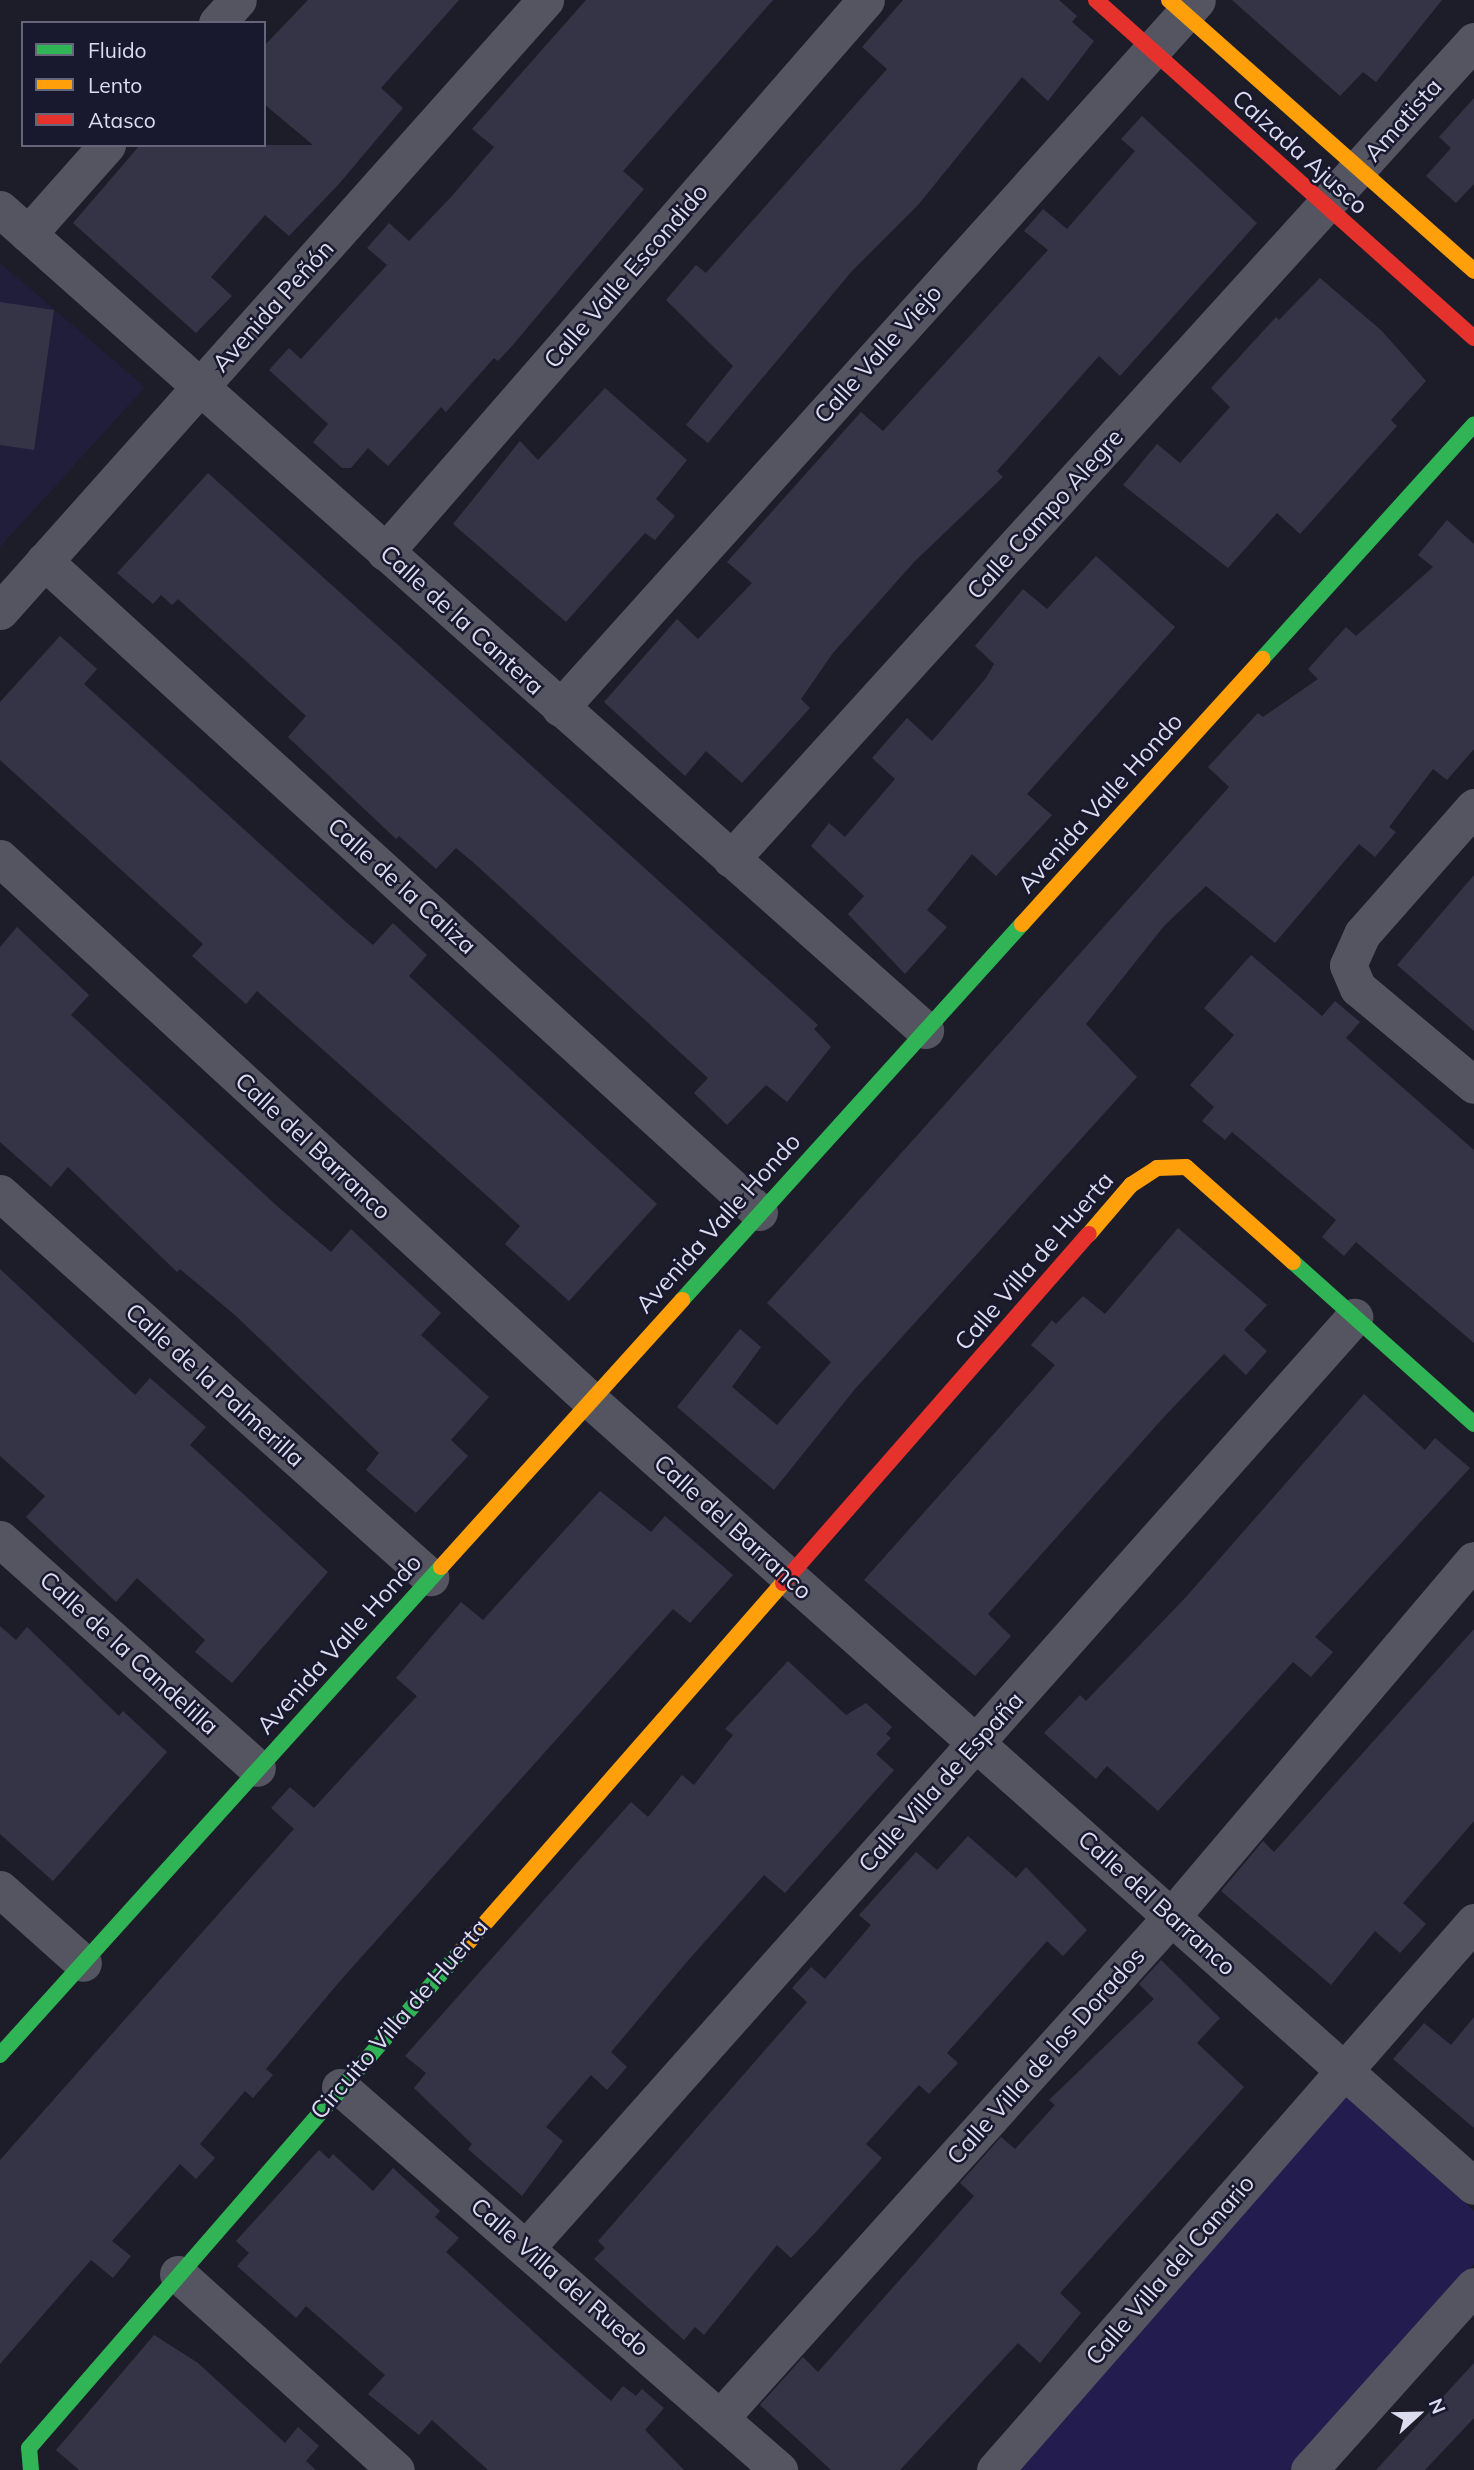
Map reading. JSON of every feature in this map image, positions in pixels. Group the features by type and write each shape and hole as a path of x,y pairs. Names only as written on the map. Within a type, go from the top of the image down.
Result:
{"street":[{"path":"219,21 237,0"},
{"name":"Avenida Peñón","path":"0,611 545,0"},
{"name":"Calle Valle Escondido","path":"385,552 866,0"},
{"name":"Calzada Ajusco","path":"1096,0 1474,338"},
{"name":"Calzada Ajusco","path":"1183,5 1474,271"},
{"name":"Calle Valle Viejo","path":"560,708 1152,50 1183,5"},
{"name":"Amatista","path":"1360,169 1474,41"},
{"path":"28,234 105,147"},
{"name":"Calle Campo Alegre","path":"732,859 1360,169"},
{"name":"Calle de la Cantera","path":"0,209 925,1030"},
{"name":"Avenida Valle Hondo","path":"0,2055 589,1399 1474,424"},
{"name":"Calle de la Caliza","path":"44,561 759,1212"},
{"path":"1474,807 1362,934 1348,965 1358,988 1474,1085"},
{"name":"Calle del Barranco","path":"0,858 589,1399 788,1577 977,1740 1171,1917 1474,2186"},
{"name":"Calle Villa de Huerta","path":"788,1577 1131,1185 1157,1168 1186,1167 1474,1424"},
{"name":"Calle de la Palmerilla","path":"0,1193 430,1577"},
{"name":"Calle Villa de España","path":"527,2246 1354,1317"},
{"name":"Calle de la Candelilla","path":"0,1539 257,1768"},
{"name":"Calle Villa de los Dorados","path":"720,2418 1171,1917 1474,1560"},
{"name":"Circuito Villa de Huerta","path":"31,2470 29,2448 340,2087 788,1577"},
{"path":"0,1889 83,1963"},
{"name":"Calle Villa del Canario","path":"995,2470 1474,1922"},
{"name":"Calle Villa del Ruedo","path":"340,2087 527,2246 779,2470"},
{"path":"178,2274 396,2470"},
{"path":"1309,2470 1474,2286"}],"shaded area":[{"path":"0,263 145,387 0,547"},
{"path":"1339,2087 1474,2211 1474,2264 1289,2470 1003,2470"}],"building":[{"path":"308,0 459,0 381,88 403,108 338,185 289,236 265,215 211,277 232,296 196,333 73,223 138,147 313,145 266,106 266,44"},
{"path":"586,0 773,0 623,171 644,189 512,346 498,361 494,358 446,412 441,407 388,466 368,448 351,468 342,468 313,442 328,424 269,370 289,348 301,359 387,265 367,248 389,223 409,241 494,147 472,129"},
{"path":"903,0 1059,0 1077,16 1072,22 1094,41 1048,101 1022,77 918,205 852,271 708,443 686,425 733,366 666,300 696,265 706,273 887,69 862,47"},
{"path":"1232,0 1442,0 1376,82 1363,72 1340,96"},
{"path":"1474,98 1474,184 1456,203 1426,176 1451,148 1439,137"},
{"path":"1142,116 1257,223 1120,376 1099,356 997,471 1003,477 914,562 833,653 801,699 810,708 742,783 706,751 685,776 604,702 677,619 698,639 752,583 727,562 861,412 883,431 1048,250 1024,231 1043,209 1067,229 1135,151 1121,139"},
{"path":"1320,278 1382,331 1426,381 1391,420 1397,426 1300,534 1277,513 1228,568 1123,485 1157,444 1180,463 1230,407 1211,388 1276,317 1279,320"},
{"path":"0,302 54,310 34,450 0,445"},
{"path":"605,388 687,460 656,499 675,516 655,540 645,533 566,622 453,524 520,441 538,460"},
{"path":"208,473 818,1025 814,1029 831,1047 787,1102 766,1085 727,1125 694,1093 708,1078 474,863 456,848 436,869 399,836 396,839 288,737 306,716 178,599 172,605 161,595 153,604 117,573"},
{"path":"1447,520 1474,544 1474,749 1447,780 1433,769 1389,827 1396,832 1375,857 1359,844 1275,943 1206,886 1164,926 1086,1024 1137,1077 855,1389 774,1490 677,1407 740,1329 761,1347 732,1387 777,1425 831,1362 767,1303 1229,787 1208,767 1258,713 1263,717 1318,679 1308,669 1346,627 1356,636 1433,567 1418,555"},
{"path":"1096,556 1175,627 1027,794 1052,815 996,876 972,854 927,910 947,927 905,974 848,914 864,896 811,846 829,823 845,837 895,779 872,758 907,718 932,741 986,678 994,664 975,646 1023,589 1047,609"},
{"path":"60,636 97,669 84,684 347,923 373,945 393,923 427,955 409,976 657,1204 569,1301 505,1244 520,1226 257,991 246,1004 192,956 203,944 0,760 0,702"},
{"path":"1474,875 1474,1031 1397,965"},
{"path":"17,927 89,995 71,1015 278,1207 331,1252 351,1229 441,1313 421,1335 489,1397 451,1440 468,1456 416,1513 366,1470 379,1453 236,1316 180,1269 177,1272 68,1167 51,1187 0,1142 0,947"},
{"path":"1251,955 1322,1016 1335,1001 1360,1022 1346,1038 1474,1150 1474,1343 1356,1242 1344,1256 1322,1237 1336,1220 1232,1132 1225,1140 1202,1121 1214,1107 1190,1085 1234,1035 1204,1008"},
{"path":"1178,1228 1267,1305 1244,1330 1267,1351 1246,1375 1224,1354 1163,1418 988,1614 1011,1636 975,1676 864,1580 1055,1365 1031,1345 1052,1320 1056,1324 1083,1296 1105,1314"},
{"path":"0,1269 135,1395 150,1378 206,1427 190,1445 328,1572 232,1683 195,1652 205,1640 137,1578 116,1602 26,1517 45,1496 0,1456"},
{"path":"1364,1394 1425,1450 1435,1438 1470,1468 1315,1637 1333,1652 1311,1677 1293,1662 1158,1811 1107,1766 1096,1779 1044,1733 1080,1695 1086,1701 1186,1597"},
{"path":"600,1491 651,1532 665,1516 733,1575 690,1623 673,1609 340,1981 266,2069 273,2075 253,2098 245,2091 200,2144 215,2158 196,2179 180,2164 112,2241 131,2256 113,2278 91,2260 0,2364 0,2160 294,1829 271,1808 290,1787 314,1808 417,1696 396,1678 461,1602 483,1620"},
{"path":"0,1626 16,1640 27,1627 119,1716 123,1711 167,1752 53,1881 0,1834"},
{"path":"1474,1629 1474,1821 1403,1903 1426,1924 1400,1953 1375,1931 1331,1985 1221,1891 1263,1841 1274,1852"},
{"path":"788,1661 846,1715 866,1703 892,1727 886,1734 891,1738 876,1754 894,1770 785,1893 764,1875 685,1964 611,2052 627,2067 607,2090 591,2075 546,2127 563,2141 522,2196 468,2149 472,2144 414,2088 426,2073 405,2056 631,1802 648,1817 682,1775 694,1785 733,1735 725,1729"},
{"path":"968,1836 1016,1878 1026,1867 1087,1930 1063,1956 1047,1941 947,2053 958,2063 929,2094 919,2085 866,2144 882,2158 815,2233 791,2258 777,2245 704,2335 695,2327 684,2340 594,2259 605,2248 598,2241 807,2002 792,1988 811,1967 825,1979 871,1925 859,1915 916,1852 937,1870"},
{"path":"1161,1960 1220,2018 1197,2043 1244,2087 1060,2293 1081,2313 1040,2363 1018,2343 900,2470 831,2470 760,2405 803,2357 818,2372 974,2196 960,2183 1001,2137 1015,2149 1055,2105 1049,2100 1154,1999 1139,1984"},
{"path":"1474,2017 1474,2128 1393,2059 1424,2023 1451,2045"},
{"path":"319,2150 329,2159 333,2154 373,2191 393,2168 440,2211 435,2217 459,2238 446,2252 560,2356 611,2401 623,2386 636,2396 642,2389 664,2408 645,2430 684,2470 488,2470 432,2420 419,2435 368,2394 385,2375 306,2306 296,2318 237,2266 249,2253 236,2241"},
{"path":"154,2335 198,2363 285,2443 298,2427 319,2446 306,2461 316,2470 79,2470 56,2450"},
{"path":"1474,2363 1474,2418 1425,2470 1376,2470"}],"traffic: fast":[{"path":"1262,659 1474,424"},
{"path":"682,1300 1022,924"},
{"path":"1293,1262 1474,1424"},
{"path":"0,2055 441,1567"},
{"path":"31,2470 29,2448 459,1953"}],"traffic: slow":[{"path":"1169,0 1474,271"},
{"path":"1022,924 1262,659"},
{"path":"1089,1234 1131,1185 1157,1168 1186,1167 1293,1262"},
{"path":"441,1567 682,1300"},
{"path":"459,1953 783,1583"}],"traffic: jam":[{"path":"1096,0 1474,338"},
{"path":"783,1583 1089,1234"}]}
